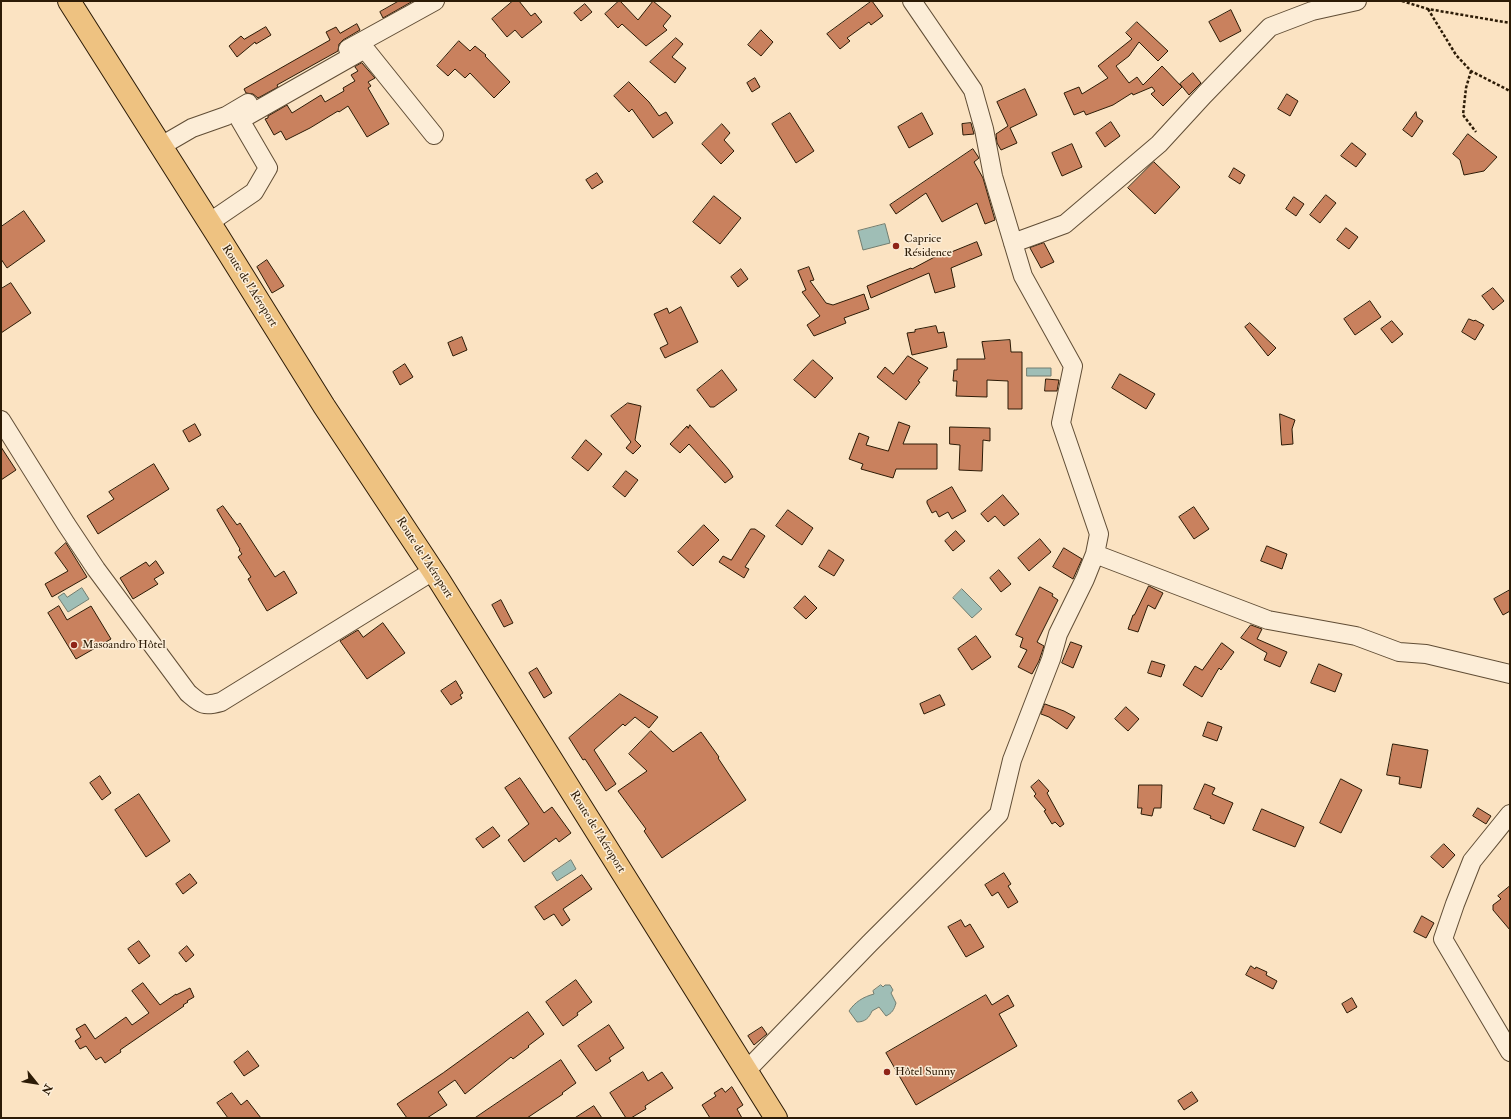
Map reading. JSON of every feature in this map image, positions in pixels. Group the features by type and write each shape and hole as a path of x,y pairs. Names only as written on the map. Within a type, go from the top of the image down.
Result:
{"main road":[{"name":"Route de l'Aéroport","path":"69,1 167,142 217,218 324,406 433,571 776,1118"}],"street":[{"path":"747,1070 869,944 999,814 1012,760 1051,659 1058,634 1085,579 1095,554 1099,534 1061,423 1073,366 1023,276 993,176 984,129 974,90 912,1"},
{"path":"1013,242 1065,224 1159,144 1270,27 1312,11 1357,1"},
{"path":"167,142 192,128 226,116 434,6"},
{"path":"217,218 254,192 268,168 240,120 365,49 434,6"},
{"path":"365,49 434,135"},
{"path":"1,420 96,569 188,693 200,704 209,706 221,702 433,571"},
{"path":"1095,554 1268,620 1356,636 1399,652 1426,654 1510,674"},
{"path":"1510,814 1472,861 1443,939 1510,1052"}],"path":[{"path":"1402,1 1428,9 1510,23"},
{"path":"1428,9 1456,55 1471,71 1510,91"},
{"path":"1471,71 1466,88 1463,115 1476,132"}],"water":[{"path":"885,224 890,243 863,250 858,231"},
{"path":"1027,368 1051,368 1051,376 1027,376"},
{"path":"82,588 89,599 68,612 58,597 64,593 67,597"},
{"path":"962,589 982,609 972,618 953,598"},
{"path":"571,860 576,869 557,881 552,873"},
{"path":"881,985 883,987 885,985 890,985 893,990 891,993 896,1003 894,1009 886,1016 879,1007 872,1011 870,1016 866,1019 857,1022 849,1011 860,1000 874,994 873,991"}],"building":[{"path":"399,1 413,1 383,18 380,12"},
{"path":"513,1 519,1 531,16 535,13 542,22 522,38 515,30 507,37 492,19"},
{"path":"619,1 638,20 653,1 671,16 663,26 667,30 646,46 622,24 618,28 605,14"},
{"path":"872,1 883,16 871,25 869,22 847,38 850,41 840,49 827,34"},
{"path":"585,4 592,12 581,21 574,13"},
{"path":"1231,10 1241,31 1220,42 1209,22"},
{"path":"1137,22 1168,51 1158,61 1139,42 1129,56 1116,66 1129,83 1137,77 1143,85 1162,66 1182,87 1163,106 1151,94 1155,91 1152,87 1133,95 1132,93 1113,105 1086,115 1084,111 1074,115 1064,93 1079,87 1082,94 1108,78 1098,66 1132,39 1126,33"},
{"path":"357,24 360,30 343,40 339,44 338,51 277,85 278,87 258,98 253,94 246,93 244,89 330,40 326,32 336,27 340,33"},
{"path":"266,27 271,35 256,44 255,42 237,57 229,46 241,36 244,39"},
{"path":"761,30 773,42 761,56 748,45"},
{"path":"676,38 683,44 672,57 686,68 675,83 650,62"},
{"path":"459,41 470,51 475,46 486,55 485,56 510,82 494,98 470,73 465,78 455,69 448,76 437,66"},
{"path":"362,63 375,78 368,82 371,86 368,88 389,124 367,137 348,106 286,140 281,131 274,135 265,119 268,118 268,116 287,105 292,113 321,95 325,102 344,91 343,88 355,81 351,75 358,71 355,67"},
{"path":"1193,73 1201,83 1189,95 1180,84"},
{"path":"755,78 760,87 752,92 747,83"},
{"path":"629,82 649,102 659,116 666,112 673,123 653,138 632,109 629,112 614,96"},
{"path":"1025,89 1037,115 1010,128 1017,143 1001,150 997,143 996,134 1008,126 997,102"},
{"path":"1287,94 1298,101 1290,116 1278,109"},
{"path":"1416,112 1417,117 1423,121 1412,137 1403,130"},
{"path":"790,113 814,151 796,163 772,124"},
{"path":"922,113 933,134 909,148 898,127"},
{"path":"1111,122 1120,136 1105,147 1096,133"},
{"path":"971,123 974,134 963,135 962,124"},
{"path":"722,124 730,133 724,140 734,151 721,164 702,144"},
{"path":"1468,134 1497,157 1484,171 1464,175 1460,160 1453,154"},
{"path":"1352,143 1366,154 1356,167 1341,156"},
{"path":"1072,144 1082,167 1062,176 1052,153"},
{"path":"973,149 979,158 974,162 983,178 995,220 985,224 977,203 942,222 926,193 896,214 890,205"},
{"path":"1154,162 1180,187 1155,214 1128,188"},
{"path":"1234,168 1245,175 1240,184 1229,177"},
{"path":"597,173 603,182 592,189 586,180"},
{"path":"1326,195 1336,203 1320,223 1310,215"},
{"path":"714,196 741,218 720,244 693,222"},
{"path":"1294,197 1304,204 1296,216 1286,209"},
{"path":"24,211 45,241 7,268 1,259 1,227"},
{"path":"1346,228 1358,237 1349,249 1337,240"},
{"path":"977,242 982,255 951,268 955,287 935,293 929,273 871,298 867,286 911,268 912,269 942,253 943,255"},
{"path":"1044,243 1054,262 1041,268 1030,248"},
{"path":"267,260 284,286 272,293 257,267"},
{"path":"809,267 814,280 810,281 826,303 833,305 864,294 869,309 844,318 846,323 814,336 807,325 820,316 802,292 806,290 798,271"},
{"path":"741,269 748,279 738,287 731,277"},
{"path":"11,283 31,313 1,333 1,289"},
{"path":"1493,288 1504,301 1493,310 1482,296"},
{"path":"1370,301 1381,317 1355,335 1344,319"},
{"path":"681,307 698,342 665,358 660,348 668,344 654,314 667,308 669,313"},
{"path":"1469,319 1475,320 1484,325 1475,340 1462,332"},
{"path":"1392,321 1403,334 1392,343 1381,329"},
{"path":"1250,323 1276,348 1268,356 1245,327"},
{"path":"936,326 938,333 944,332 947,347 912,355 907,333"},
{"path":"462,337 467,350 453,356 448,343"},
{"path":"1010,340 1011,352 1022,352 1022,409 1008,409 1008,381 987,380 987,397 956,396 957,381 953,381 954,370 957,370 957,359 985,359 982,342"},
{"path":"908,356 928,368 918,381 920,382 906,400 877,377 885,367 893,374"},
{"path":"813,360 833,378 815,398 794,380"},
{"path":"405,364 413,377 400,385 393,372"},
{"path":"722,370 737,390 714,407 710,407 697,390"},
{"path":"1120,374 1155,394 1146,409 1112,388"},
{"path":"1046,379 1059,380 1057,391 1045,391"},
{"path":"628,403 641,406 635,440 641,446 633,454 626,448 631,442 611,416"},
{"path":"1280,414 1295,420 1292,429 1293,444 1282,445"},
{"path":"899,422 910,426 903,444 937,444 937,469 896,469 893,478 861,469 863,464 849,459 859,433 869,437 866,445 888,451"},
{"path":"195,424 201,435 189,442 183,431"},
{"path":"690,425 729,470 733,477 725,483 689,444 680,453 670,444 687,426 688,428"},
{"path":"950,427 990,428 990,441 983,440 982,471 959,470 960,445 950,444"},
{"path":"586,440 602,454 588,471 572,458"},
{"path":"1,447 16,470 1,480"},
{"path":"154,464 169,489 98,534 87,516 114,499 109,492"},
{"path":"626,471 638,480 625,497 613,487"},
{"path":"952,487 966,511 952,519 948,512 939,517 936,511 932,513 927,501"},
{"path":"1003,495 1019,514 1004,526 995,516 988,522 981,514"},
{"path":"223,506 237,525 240,523 275,577 284,571 297,593 267,611 248,579 251,577 238,557 242,554 239,550 240,549 217,510"},
{"path":"1194,507 1209,529 1194,539 1179,517"},
{"path":"788,510 813,528 802,545 776,526"},
{"path":"704,525 719,540 693,566 678,552"},
{"path":"751,529 755,529 765,536 745,567 749,569 744,578 719,562 723,556 731,560"},
{"path":"956,531 965,541 953,551 945,541"},
{"path":"1040,539 1051,552 1029,571 1018,558"},
{"path":"66,543 87,577 52,597 45,584 68,571 55,553"},
{"path":"1267,546 1287,554 1282,569 1261,561"},
{"path":"1064,548 1082,559 1073,579 1053,567"},
{"path":"829,550 844,560 834,576 819,567"},
{"path":"156,561 164,573 154,579 158,584 133,599 120,578 146,562 149,566"},
{"path":"999,570 1011,584 1001,592 990,578"},
{"path":"1149,586 1163,593 1155,609 1148,605 1138,632 1128,629 1133,615"},
{"path":"1040,587 1053,594 1052,596 1058,600 1037,642 1044,646 1039,661 1032,674 1018,667 1027,650 1020,647 1023,638 1016,635"},
{"path":"1510,590 1510,611 1503,615 1494,599"},
{"path":"805,596 817,608 806,619 794,608"},
{"path":"501,600 513,623 504,627 492,605"},
{"path":"59,606 67,620 91,606 111,639 76,659 48,613"},
{"path":"383,623 405,653 367,679 340,641 358,630 363,637"},
{"path":"1251,625 1262,629 1257,639 1287,652 1280,667 1264,660 1267,653 1241,638"},
{"path":"976,636 991,657 972,670 958,649"},
{"path":"1071,642 1082,646 1073,668 1062,663"},
{"path":"1222,643 1234,652 1221,670 1219,668 1202,697 1183,685 1195,666 1202,670"},
{"path":"1152,661 1165,665 1161,677 1148,673"},
{"path":"1319,664 1342,674 1335,692 1311,683"},
{"path":"537,668 552,693 544,698 529,673"},
{"path":"456,681 463,693 460,695 462,698 451,705 441,691"},
{"path":"620,694 658,717 649,728 635,717 625,726 623,724 594,750 616,784 606,791 569,738"},
{"path":"940,695 945,705 924,714 920,704"},
{"path":"1045,704 1075,717 1067,729 1049,717 1041,714"},
{"path":"1126,707 1139,719 1128,731 1115,719"},
{"path":"1208,722 1222,727 1217,741 1203,736"},
{"path":"651,731 673,752 701,732 719,757 718,758 746,800 662,858 644,831 646,829 618,791 647,771 629,754"},
{"path":"1393,744 1428,750 1421,788 1399,784 1400,777 1387,775"},
{"path":"100,776 111,793 102,800 90,783"},
{"path":"520,778 544,813 552,807 571,833 559,842 556,838 524,862 508,840 529,824 505,788"},
{"path":"1341,779 1362,790 1341,833 1320,823"},
{"path":"1039,780 1049,791 1047,793 1064,824 1060,827 1055,822 1052,824 1044,811 1046,810 1034,796 1036,794 1031,787"},
{"path":"1205,784 1215,788 1212,794 1233,803 1224,824 1210,818 1211,816 1194,809"},
{"path":"1139,785 1162,785 1161,808 1154,808 1152,816 1141,814 1142,808 1138,808"},
{"path":"139,794 170,841 146,857 115,810"},
{"path":"1478,808 1491,816 1486,824 1473,816"},
{"path":"1262,809 1304,827 1295,847 1253,830"},
{"path":"493,827 500,836 483,848 476,839"},
{"path":"1444,844 1455,855 1443,868 1431,857"},
{"path":"1004,873 1011,884 1008,886 1018,902 1008,908 998,892 992,896 985,885"},
{"path":"190,874 197,883 183,894 176,884"},
{"path":"582,875 592,889 563,909 570,920 562,926 554,914 544,920 535,907"},
{"path":"1510,886 1510,930 1493,910 1493,905 1501,899 1498,896"},
{"path":"1422,916 1434,923 1426,938 1414,932"},
{"path":"961,920 965,927 970,924 984,947 966,957 948,927"},
{"path":"139,941 150,956 139,964 128,949"},
{"path":"187,946 194,955 186,962 179,953"},
{"path":"1251,966 1255,969 1256,967 1267,972 1266,975 1277,981 1273,989 1246,975"},
{"path":"576,980 592,1002 563,1026 546,1002"},
{"path":"143,983 160,1005 176,994 190,988 194,997 187,1001 188,1002 183,1005 184,1006 120,1050 121,1052 105,1063 101,1057 96,1060 86,1046 80,1049 75,1041 81,1037 76,1029 85,1024 95,1039 126,1017 132,1025 149,1013 132,991"},
{"path":"986,995 992,1005 1008,995 1014,1006 999,1014 1017,1046 916,1105 886,1053"},
{"path":"1352,998 1357,1007 1347,1013 1342,1004"},
{"path":"528,1012 544,1034 513,1059 511,1057 465,1094 455,1080 438,1092 447,1105 427,1118 407,1118 397,1104"},
{"path":"609,1025 624,1048 609,1058 611,1061 596,1071 578,1046"},
{"path":"762,1027 767,1034 754,1045 748,1036"},
{"path":"248,1051 259,1066 244,1076 234,1062"},
{"path":"561,1060 576,1083 562,1093 563,1094 527,1118 475,1118"},
{"path":"643,1072 648,1081 662,1072 673,1088 645,1106 646,1109 631,1118 626,1118 610,1093"},
{"path":"732,1087 743,1105 737,1109 742,1118 710,1118 702,1105 716,1096 714,1093 722,1088 725,1092"},
{"path":"1192,1092 1198,1101 1184,1110 1178,1101"},
{"path":"232,1093 241,1105 247,1100 261,1118 228,1118 217,1103"},
{"path":"594,1106 602,1118 575,1118"}],"place":[{"name":"Caprice Résidence","path":"896,246"},
{"name":"Masoandro Hôtel","path":"74,645"},
{"name":"Hôtel Sunny","path":"887,1072"}]}
